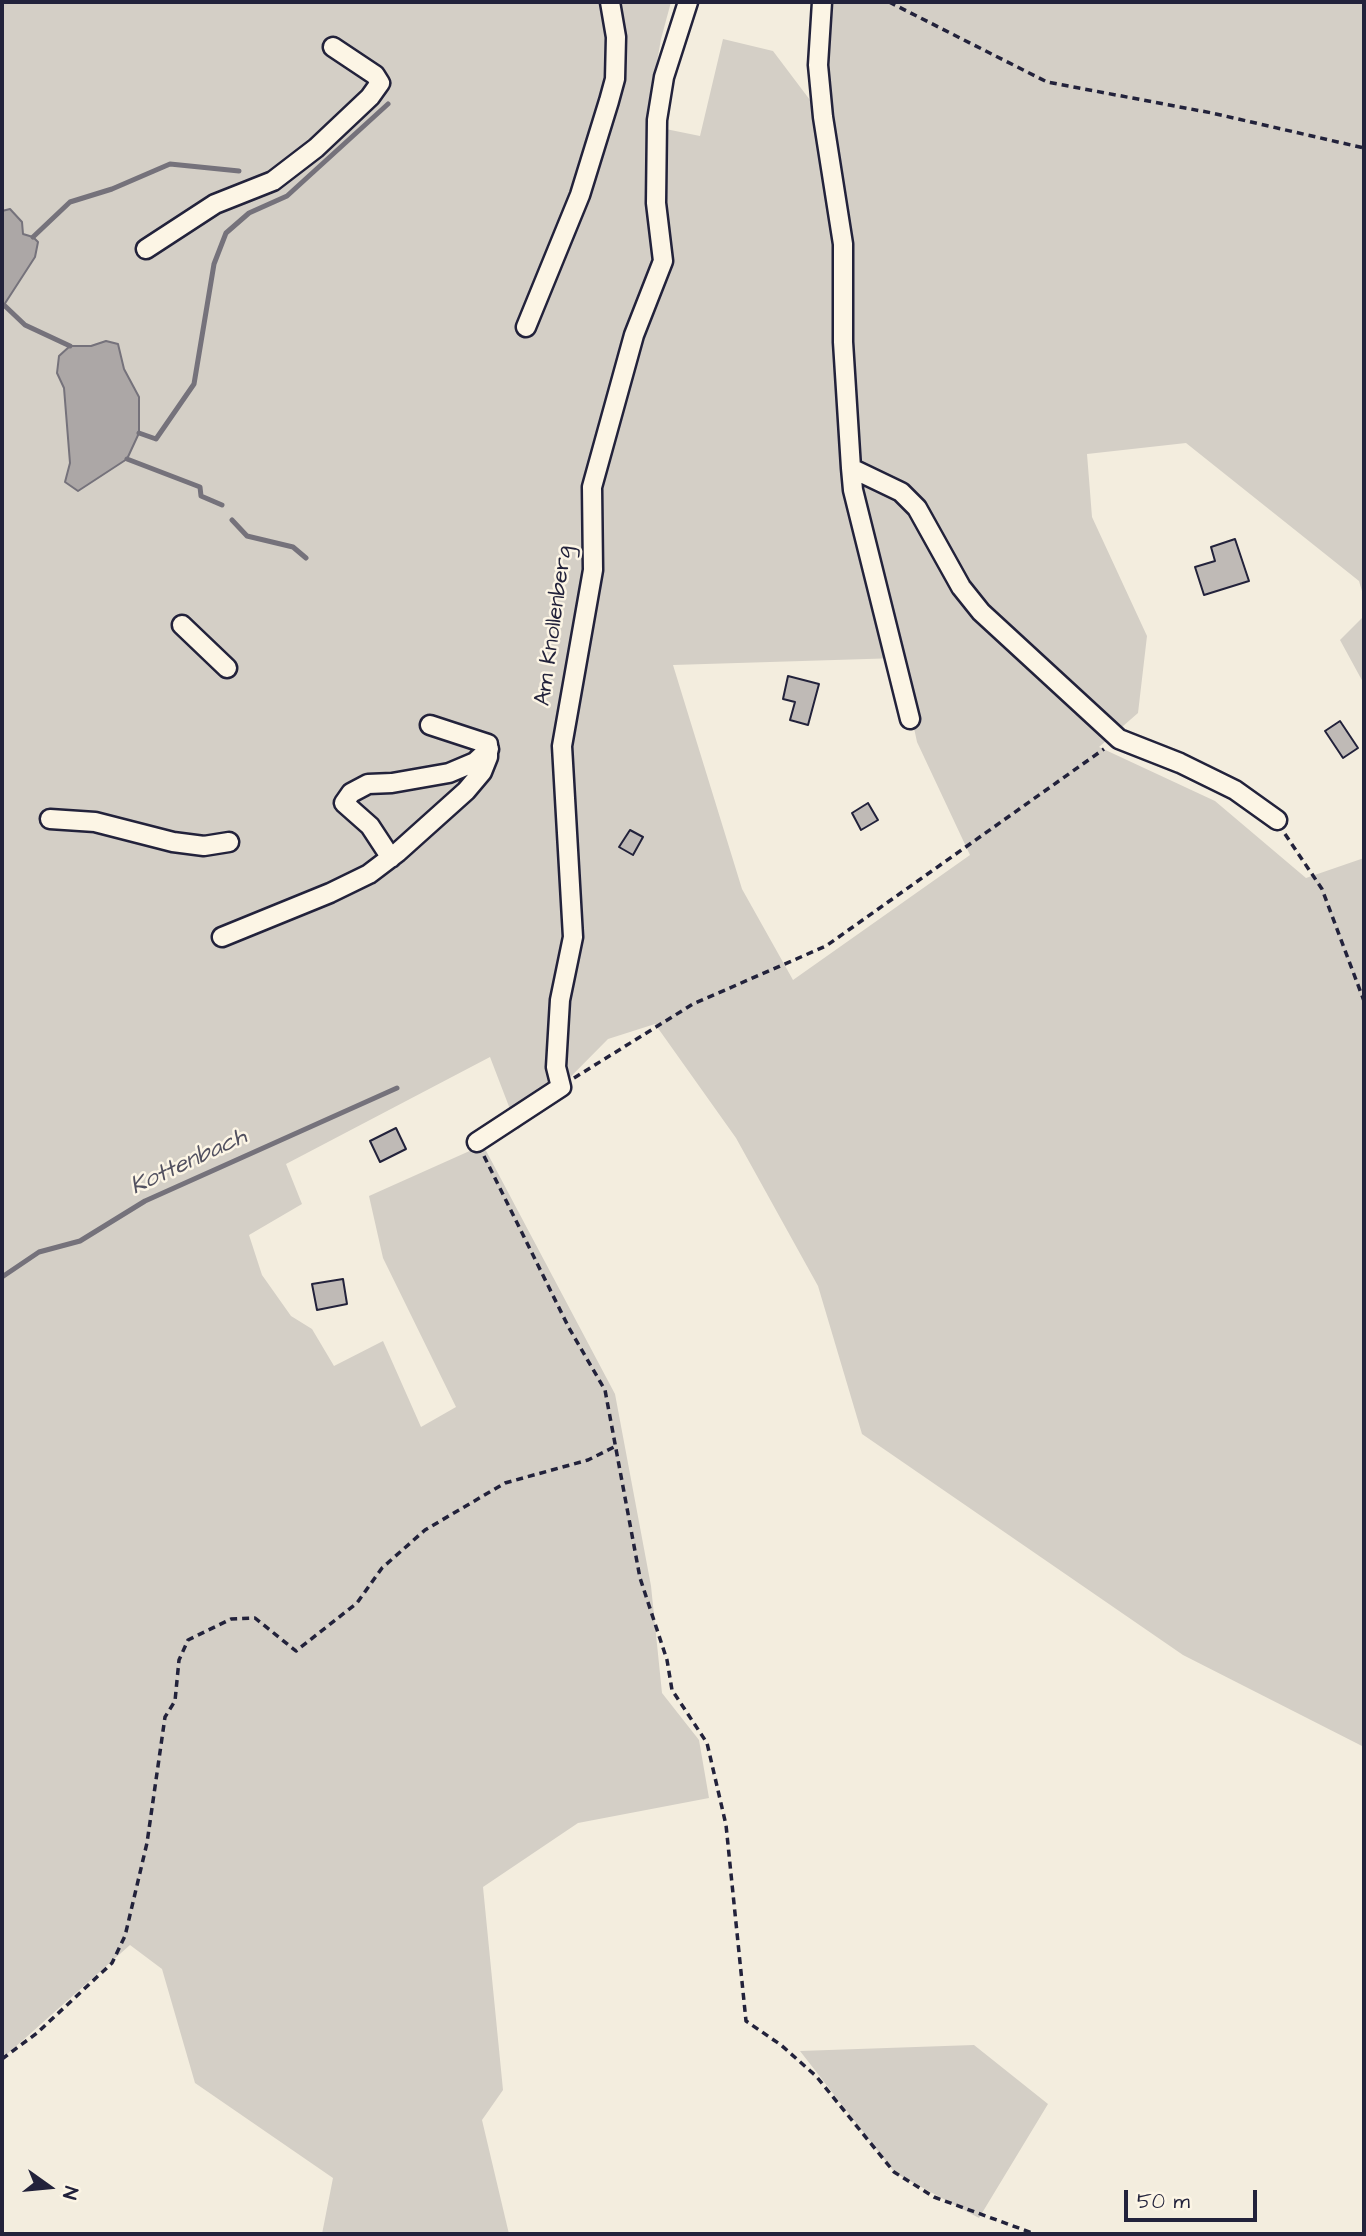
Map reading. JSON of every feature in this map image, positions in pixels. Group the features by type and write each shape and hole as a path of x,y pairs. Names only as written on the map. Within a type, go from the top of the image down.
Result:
{"lane":[{"path":"526,327 580,195 615,79 616,37 610,2"},
{"name":"Am Knollenberg","path":"561,1087 556,1067 560,1000 573,937 562,746 593,569 592,487 634,335 663,261 656,203 657,120 664,77 688,2"},
{"path":"822,2 818,65 823,117 843,244 843,342 853,490 910,719"},
{"path":"146,249 215,204 273,181 316,148 370,97 380,83 374,75 333,47"},
{"path":"852,468 901,492 916,508 961,587 981,612 1119,739 1180,763 1235,790 1277,820"},
{"path":"182,625 226,668"},
{"path":"222,937 330,893 369,874 466,791 482,772 488,744 478,738 430,725"},
{"path":"390,858 370,826 344,803 351,793 368,784 404,782 449,773 475,762 489,749"},
{"path":"50,819 95,822 173,842 204,846 229,842"},
{"path":"477,1142 561,1087"}],"path":[{"path":"889,2 1047,82 1212,113 1364,148"},
{"path":"561,1087 693,1004 826,946 1119,739"},
{"path":"1277,820 1322,889 1364,1001"},
{"path":"477,1142 569,1328 605,1390 640,1578 667,1660 672,1690 707,1743 726,1825 746,2021 781,2045 816,2076 894,2172 934,2197 1035,2234"},
{"path":"2,2059 37,2033 112,1963 125,1936 147,1843 165,1717 174,1701 179,1660 188,1640 232,1619 254,1618 296,1651 357,1603 382,1568 425,1530 505,1483 588,1460 614,1447"}],"shaded area":[{"path":"2,2 671,2 661,39 646,125 700,136 723,39 773,51 816,108 819,2 1364,2 1364,598 1359,581 1186,443 1087,454 1092,517 1147,636 1138,713 1099,747 1215,801 1306,878 1364,858 1364,1747 1183,1655 862,1434 818,1286 736,1138 655,1024 608,1039 518,1130 490,1057 286,1164 302,1204 249,1235 262,1275 291,1316 312,1329 334,1366 383,1341 421,1427 456,1407 383,1258 369,1196 483,1145 615,1394 651,1586 662,1693 699,1740 709,1798 578,1823 483,1887 503,2090 482,2120 509,2234 322,2234 333,2178 195,2083 162,1969 130,1945 5,2056 2,2050","holes":["899,658 917,742 970,855 793,980 742,889 673,665"]},
{"path":"10,209 22,222 23,234 38,242 35,257 2,308 2,211"},
{"path":"106,341 118,344 124,369 139,397 139,433 127,459 78,491 65,482 70,463 64,388 57,373 59,356 70,346 91,346"},
{"path":"1364,616 1364,684 1340,640"},
{"path":"974,2045 1048,2104 979,2218 895,2173 800,2051"}],"building":[{"path":"1235,539 1249,581 1204,595 1195,567 1215,561 1211,547"},
{"path":"788,676 819,684 808,725 790,720 795,702 783,699"},
{"path":"1340,721 1358,748 1343,758 1325,731"},
{"path":"868,803 878,820 861,830 852,813"},
{"path":"630,830 643,837 633,855 619,847"},
{"path":"396,1128 406,1149 380,1162 370,1141"},
{"path":"343,1279 347,1304 317,1310 312,1284"}],"waterway":[{"path":"139,433 156,439 194,384 214,264 226,233 249,213 287,196 388,104"},
{"path":"33,237 70,202 112,189 170,164 239,171"},
{"path":"5,306 25,325 70,346"},
{"path":"127,459 200,487 201,496 222,505"},
{"path":"232,520 247,536 293,547 306,558"},
{"name":"Kottenbach","path":"2,1277 39,1252 80,1241 145,1201 397,1088"}]}
